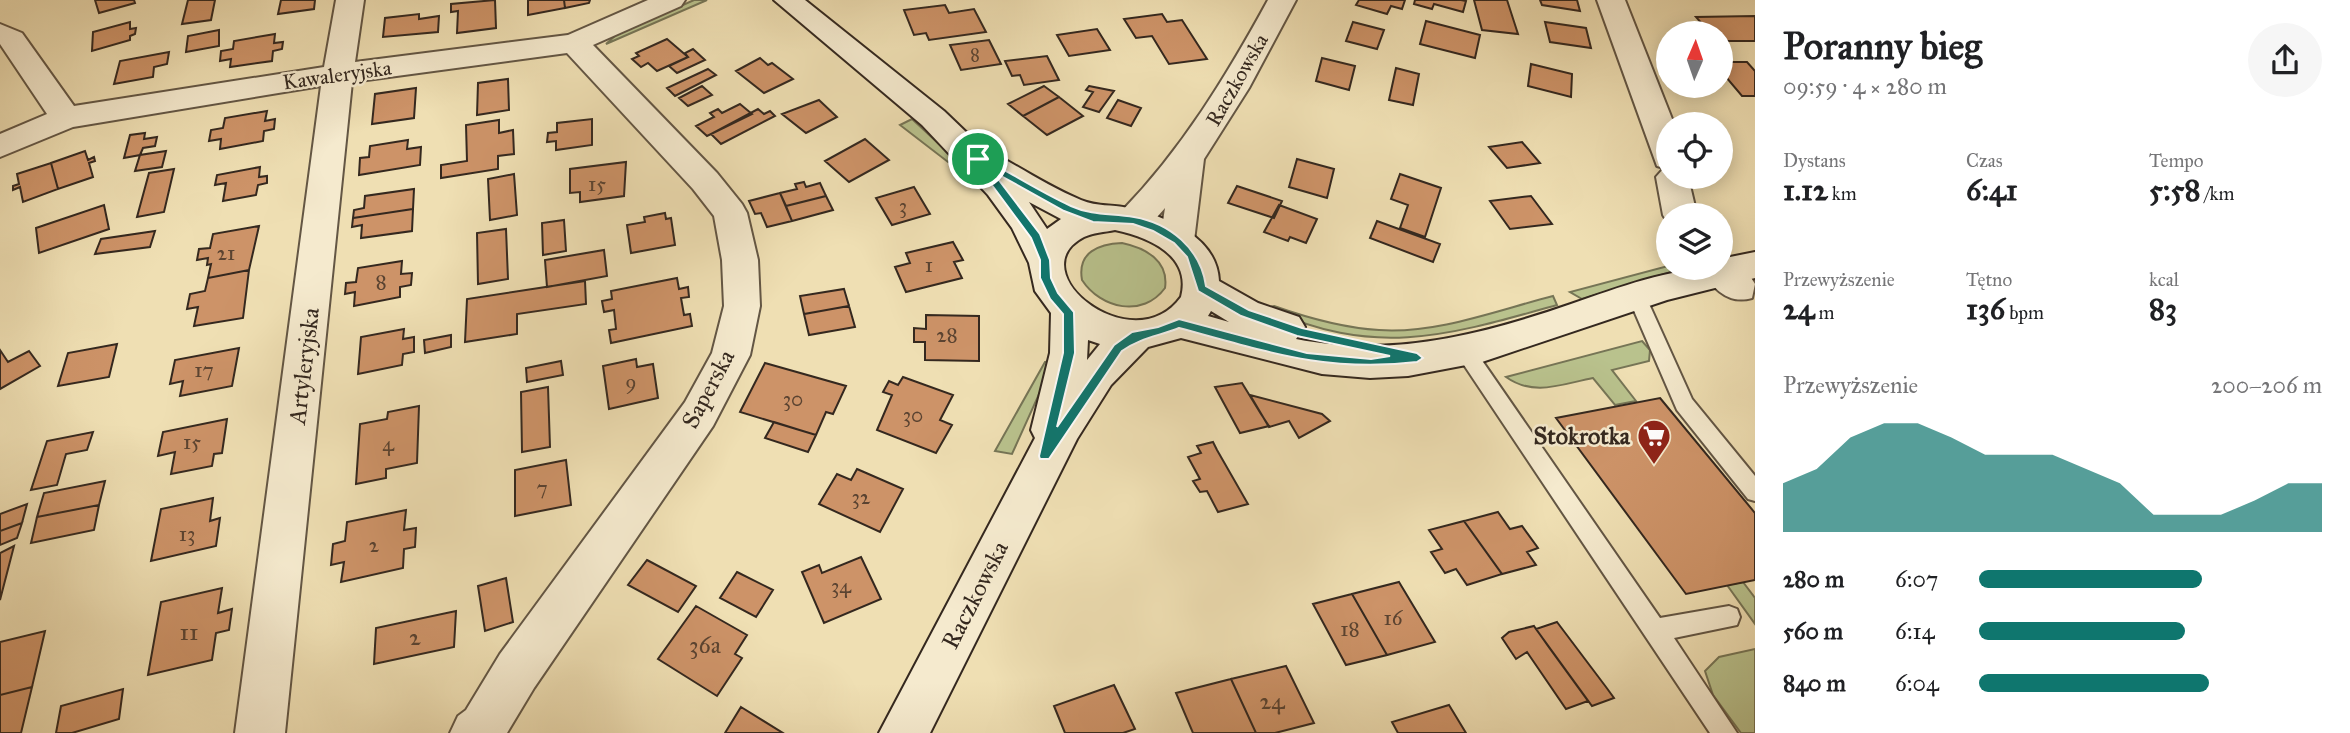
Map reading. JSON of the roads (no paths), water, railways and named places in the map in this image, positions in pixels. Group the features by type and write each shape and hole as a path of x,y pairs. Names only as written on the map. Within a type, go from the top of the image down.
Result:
{"street":[{"name":"Artyleryjska","path":"260,733 338,74 350,0"},
{"name":"Kawaleryjska","path":"0,146 66,118 338,74 574,43 671,0"},
{"path":"788,0 978,159 1067,208 1097,219 1133,220 1157,228 1177,241 1191,255 1199,271 1201,288 1195,307 1179,323 1159,332 1136,335 1100,329 1069,312 1054,296 1045,278 1045,260 1036,237 978,159"},
{"name":"Raczkowska","path":"1133,220 1189,159 1240,79 1282,0"},
{"path":"1611,0 1656,118"},
{"path":"0,33 12,39 66,118"},
{"name":"Saperska","path":"475,733 483,727 517,671 699,414 731,355 741,306 740,260 730,213 705,181 574,43"},
{"name":"Raczkowska","path":"1177,241 1189,159"},
{"path":"1045,260 1051,245 1062,233 1097,219"},
{"path":"1179,323 1307,358 1371,363 1465,351 1577,318 1662,288 1738,275"},
{"path":"1577,318 1641,306 1738,275"},
{"path":"1201,288 1245,313 1301,333 1417,358"},
{"name":"Raczkowska","path":"1045,456 1069,353 1069,312"},
{"name":"Raczkowska","path":"904,733 1045,456 1103,367 1118,348 1136,335"}],"lane":[{"path":"1641,306 1684,404 1755,492"},
{"path":"1465,351 1653,631 1725,733"},
{"path":"1653,631 1729,617"}],"place":[{"name":"Stokrotka","path":"1654,466"}]}
